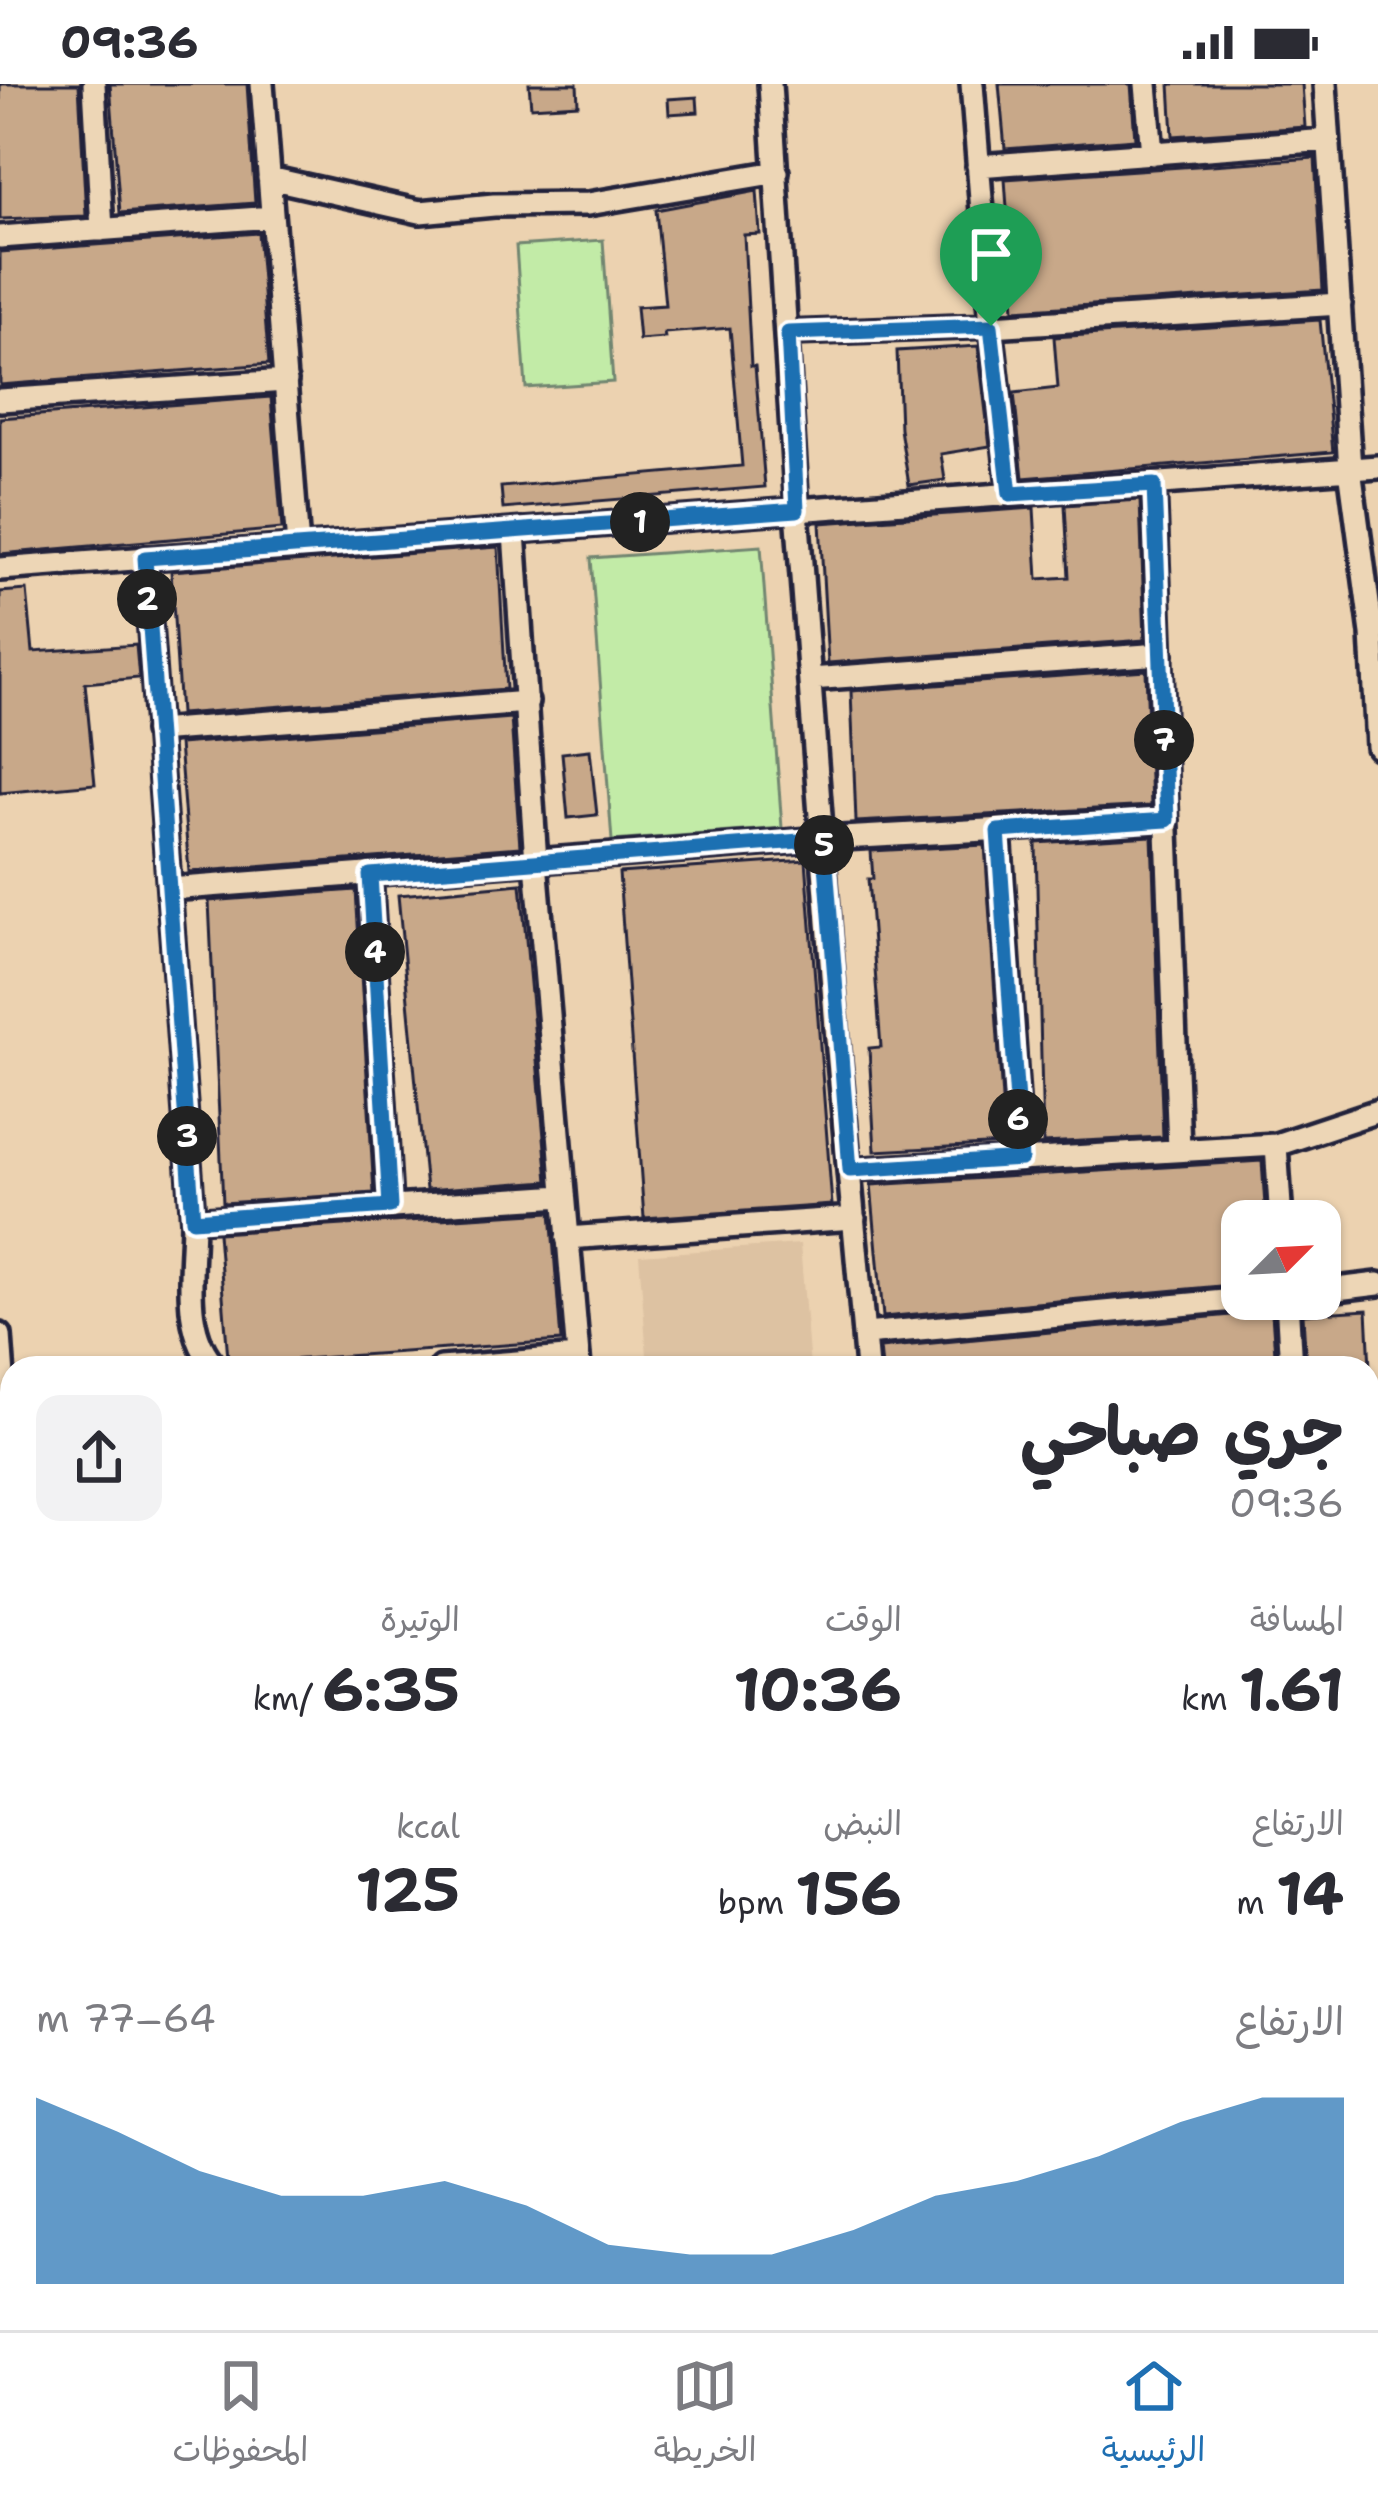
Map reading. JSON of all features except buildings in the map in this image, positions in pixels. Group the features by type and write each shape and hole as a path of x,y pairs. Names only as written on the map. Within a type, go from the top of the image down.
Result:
{"street":[{"path":"94,84 102,230"},
{"path":"262,84 298,547"},
{"path":"770,84 797,510 866,1356"},
{"path":"972,84 1010,494"},
{"path":"1146,84 1152,154"},
{"path":"1325,84 1350,470 1375,633 1378,747"},
{"path":"978,166 1328,140"},
{"path":"269,178 420,212 588,204 777,172"},
{"path":"0,237 272,217"},
{"path":"788,333 991,326 1340,304"},
{"path":"0,400 286,381"},
{"path":"0,569 1378,467"},
{"path":"1154,485 1179,1148"},
{"path":"514,532 536,862 578,1356"},
{"path":"145,558 193,1220 194,1325 207,1356"},
{"path":"811,679 1161,654"},
{"path":"156,731 526,702"},
{"path":"170,890 824,839 1167,820"},
{"path":"998,831 1021,1159"},
{"path":"370,875 390,1206"},
{"path":"850,1170 1276,1144 1378,1112"},
{"path":"1276,1144 1280,1200"},
{"path":"193,1220 563,1196"},
{"path":"567,1238 854,1218"},
{"path":"1341,1288 1377,1284 1378,1304"},
{"path":"865,1334 1221,1301"},
{"path":"1288,1320 1290,1356"}],"shaded area":[{"path":"800,1244 809,1356 647,1356 639,1255"}],"green space":[{"path":"603,240 613,382 526,388 516,246"},
{"path":"761,546 782,828 612,841 591,558"}],"route":[{"path":"991,326 1010,494 1154,485 1167,820 998,831 1021,1159 850,1170 824,839 370,875 390,1206 193,1220 145,558 797,510 788,333 991,326"}]}
